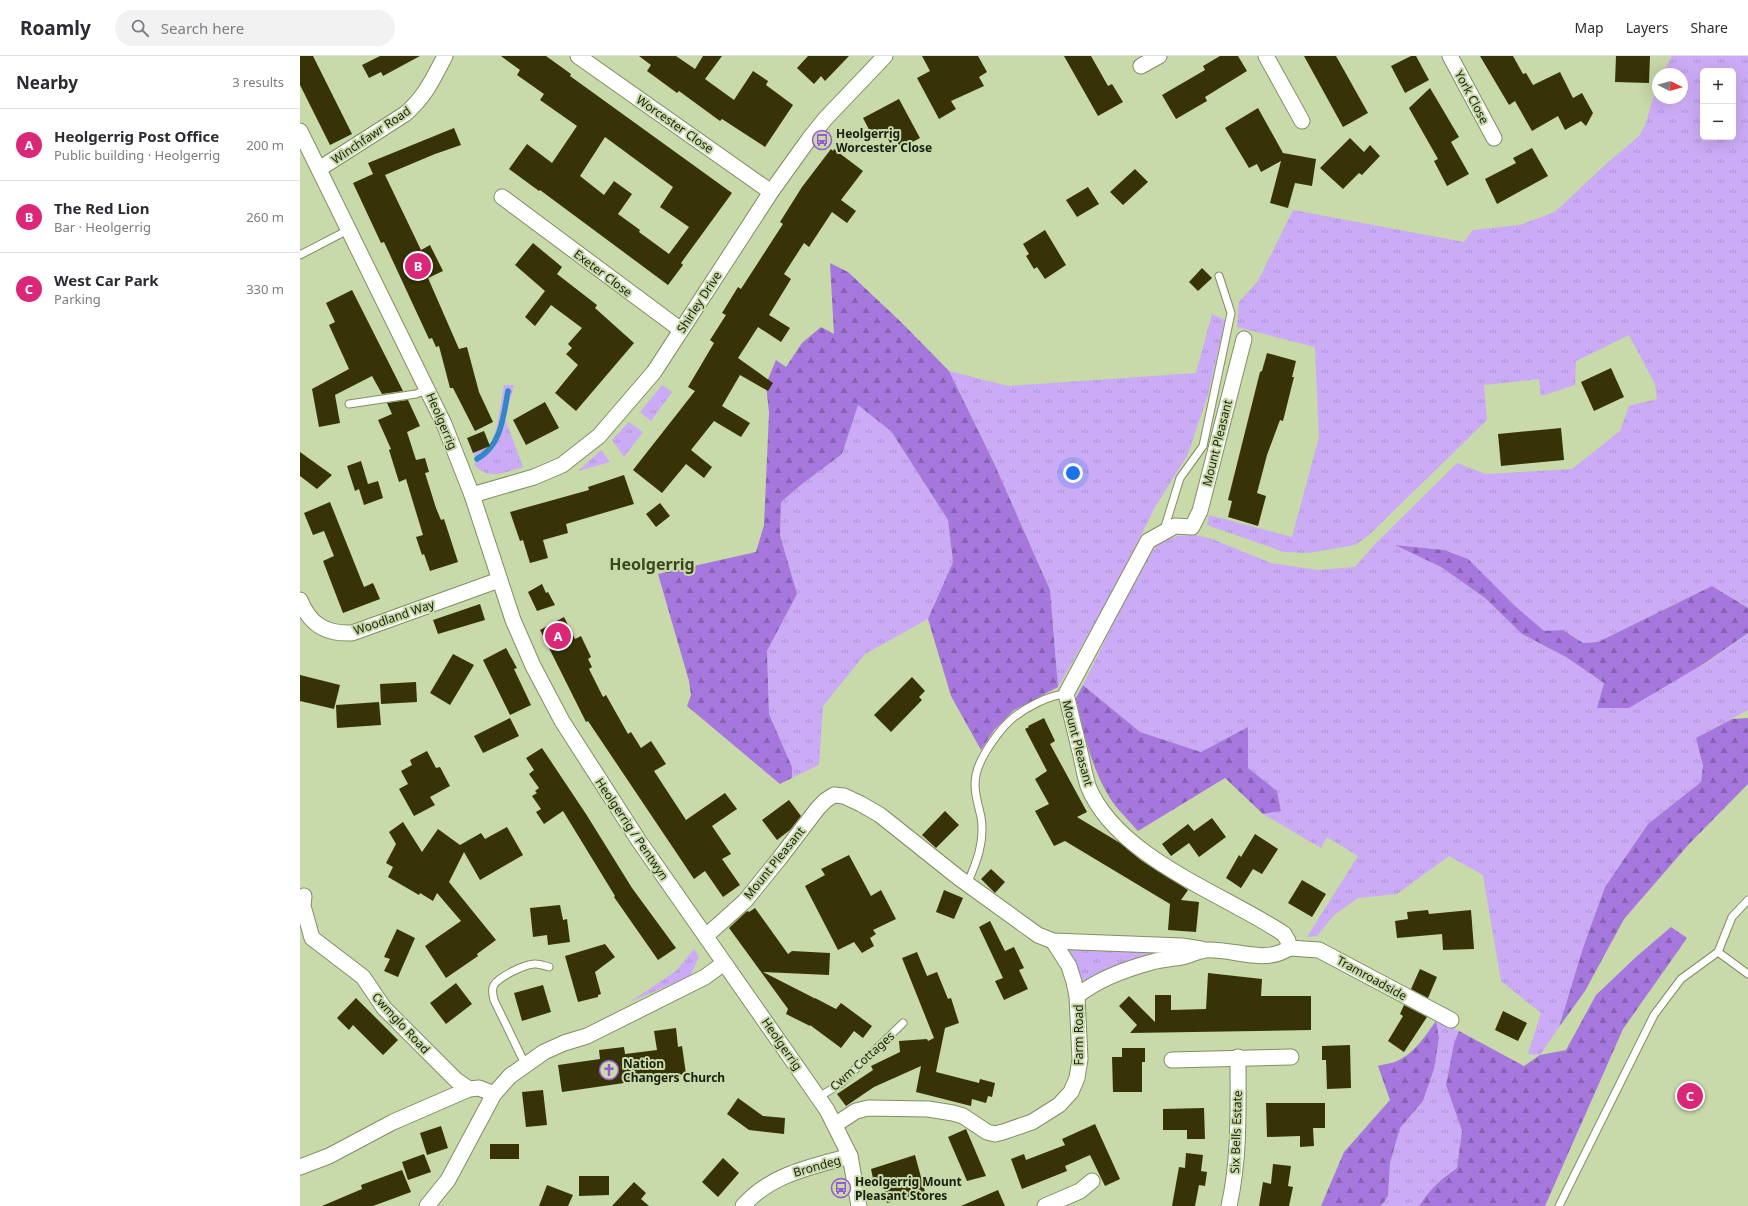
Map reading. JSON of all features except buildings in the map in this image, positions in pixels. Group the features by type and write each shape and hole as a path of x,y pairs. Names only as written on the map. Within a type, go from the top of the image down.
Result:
{"street":[{"name":"Winchfawr Road","path":"319,169 405,114 425,93 445,56"},
{"name":"Worcester Close","path":"578,56 771,192"},
{"name":"Shirley Drive","path":"472,495 534,477 562,465 599,436 654,372 771,192 809,139 885,56"},
{"path":"1141,66 1159,56"},
{"path":"1266,56 1302,121"},
{"name":"York Close","path":"1450,56 1494,138"},
{"name":"Heolgerrig","path":"300,131 428,388 444,424 472,495 513,620 532,666 562,721"},
{"name":"Exeter Close","path":"502,197 522,221 681,330"},
{"name":"Mount Pleasant","path":"706,936 745,901 818,808 834,795 844,796 861,804 880,816 967,884 1038,935 1053,941 1182,946 1204,950 1268,956 1280,954 1289,948 1288,941 1284,934 1210,894 1149,855 1122,834 1099,807 1088,785 1066,694 1148,541 1175,526 1192,527 1200,511 1244,339"},
{"name":"Woodland Way","path":"300,600 312,620 325,630 337,634 352,632 499,580"},
{"name":"Heolgerrig / Pentwyn","path":"562,721 635,835 706,936"},
{"name":"Cwmglo Road","path":"304,896 303,906 312,938 363,977 369,988 384,1008 456,1080 469,1089 479,1088 494,1094"},
{"name":"Heolgerrig","path":"706,936 819,1097 836,1124 850,1156"},
{"name":"Farm Road","path":"836,1124 856,1111 868,1108 928,1109 953,1113 971,1121 987,1132 995,1134 1032,1122 1059,1105 1070,1092 1077,1078 1080,1059 1077,996 1069,966 1053,941"},
{"name":"Tramroadside","path":"1289,948 1319,950 1451,1020"},
{"name":"Mount Pleasant","path":"1077,996 1090,985 1152,961 1181,957 1204,950"},
{"path":"427,1206 448,1180 494,1094 510,1076 544,1052 564,1043 587,1036 704,977 724,963"},
{"path":"1172,1060 1238,1057 1291,1057"},
{"name":"Six Bells Estate","path":"1229,1206 1234,1184 1238,1151 1238,1057"},
{"path":"300,1167 329,1156 394,1122 469,1089"},
{"name":"Brondeg","path":"743,1206 767,1184 785,1175 850,1156 859,1206"},
{"path":"1045,1206 1080,1191 1092,1181"}],"lane":[{"path":"300,256 348,230"},
{"path":"1163,532 1180,478 1203,446 1231,312 1219,276"},
{"path":"349,404 416,394 428,388"},
{"path":"967,884 976,864 982,844 983,832 975,787 979,765 990,746 1013,718 1029,707 1058,694 1066,694"},
{"path":"1558,1206 1654,1016 1681,979 1718,952 1732,917 1748,900"},
{"path":"1718,952 1748,974"},
{"path":"526,1066 492,993 497,981 522,966 535,964 548,967"},
{"name":"Cwm Cottages","path":"819,1097 840,1084 903,1023"}],"green space":[{"path":"1672,56 1748,56 1748,608 1712,586 1598,642 1583,643 1563,630 1544,632 1514,605 1444,550 1396,545 1441,567 1485,598 1522,634 1566,657 1604,683 1597,708 1705,664 1748,633 1748,710 1696,738 1703,766 1701,782 1648,824 1605,887 1583,949 1559,1027 1540,1055 1528,1054 1541,1013 1501,981 1483,875 1449,856 1397,894 1358,898 1334,915 1317,936 1307,937 1358,856 1327,837 1321,848 1263,814 1281,811 1277,791 1248,768 1248,727 1201,752 1140,732 1083,685 1144,561 1160,542 1178,536 1196,535 1212,539 1271,563 1318,570 1355,567 1376,543 1457,463 1486,474 1572,469 1620,431 1629,406 1657,399 1655,384 1629,335 1576,361 1575,385 1541,396 1539,379 1484,385 1487,420 1369,535 1355,545 1308,553 1284,552 1207,525 1209,515 1292,537 1319,437 1315,347 1237,327 1239,302 1258,281 1293,210 1464,242 1473,230 1520,225 1555,212 1606,164 1639,136 1646,123 1652,102 1652,104 1688,104 1688,68 1665,68"},
{"path":"830,263 848,272 903,324 949,371 994,463 1050,590 1058,687 1014,710 994,730 981,750 951,696 928,619 953,562 948,520 891,431 858,405 842,454 781,502 780,535 797,594 767,651 769,714 792,767 792,778 780,784 687,706 691,695 689,681 658,574 756,552 764,525 769,413 766,384 776,360 786,367 802,343 821,327 834,334"},
{"path":"1212,314 1225,320 1208,395 1187,456 1155,507 1112,593 1058,687 1050,590 994,463 949,371 1008,386 1196,373"},
{"path":"504,385 514,385 505,419 523,467 497,474 486,473 474,465 477,460 473,453 490,446 497,426"},
{"path":"662,385 672,392 651,421 640,412"},
{"path":"858,404 891,431 948,520 953,562 928,619 865,654 823,706 819,765 792,778 792,767 769,714 767,651 797,594 780,535 781,502 842,454"},
{"path":"629,422 643,432 624,457 612,440"},
{"path":"601,450 610,462 578,471"},
{"path":"1395,545 1444,550 1468,559 1514,605 1544,631 1563,630 1583,643 1598,642 1712,586 1748,608 1748,633 1705,663 1629,708 1597,708 1604,683 1566,657 1522,634 1485,598 1441,567"},
{"path":"1083,685 1140,732 1201,752 1248,727 1248,768 1277,791 1281,811 1263,814 1225,778 1138,831 1117,808 1109,796 1090,755 1076,698"},
{"path":"1748,718 1748,784 1689,844 1624,919 1585,991 1559,1027 1583,948 1605,887 1648,824 1701,782 1703,766 1696,738 1732,719"},
{"path":"1671,927 1687,938 1623,1029 1545,1206 1419,1206 1436,1185 1457,1168 1462,1131 1446,1085 1454,1043 1459,1031 1524,1066 1540,1055 1566,1050 1596,995 1636,957"},
{"path":"1067,947 1163,951 1163,954 1085,983 1081,982"},
{"path":"694,949 699,957 690,976 630,1002 676,971"},
{"path":"1436,1021 1459,1031 1454,1043 1446,1085 1462,1131 1457,1168 1427,1194 1419,1206 1381,1206 1388,1196 1390,1163 1400,1128 1423,1101 1434,1069 1439,1038"},
{"path":"1436,1021 1439,1038 1434,1069 1423,1101 1400,1128 1390,1163 1388,1196 1381,1206 1321,1206 1344,1152 1390,1100 1378,1066 1395,1062 1409,1054 1419,1044"}],"waterway":[{"path":"477,459 492,446 500,430 508,391"}],"place":[{"name":"Heolgerrig Worcester Close","path":"822,140"},
{"name":"The Red Lion","path":"418,266"},
{"name":"Heolgerrig Post Office","path":"558,636"},
{"name":"Nation Changers Church","path":"609,1070"},
{"name":"West Car Park","path":"1690,1096"},
{"name":"Heolgerrig Mount Pleasant Stores","path":"841,1188"}],"district":[{"name":"Heolgerrig","path":"652,564"}]}
